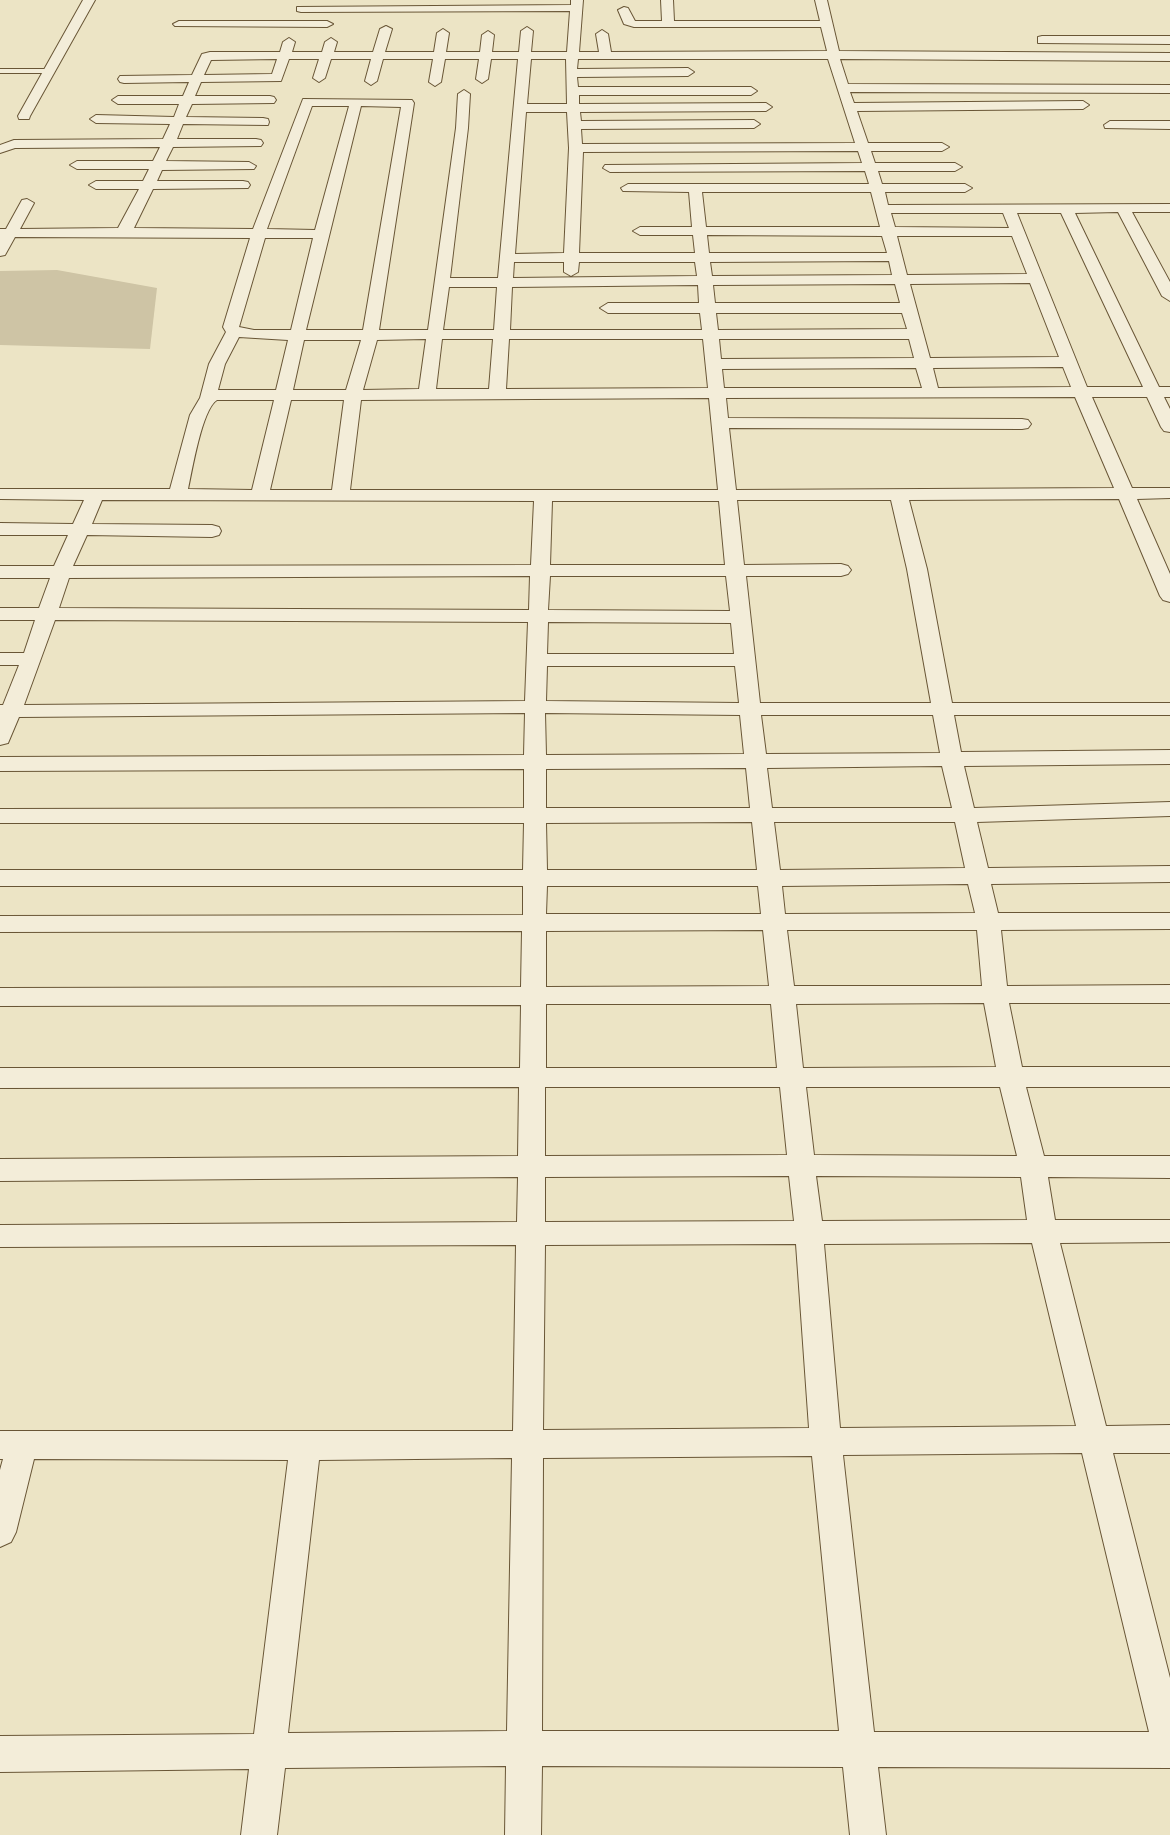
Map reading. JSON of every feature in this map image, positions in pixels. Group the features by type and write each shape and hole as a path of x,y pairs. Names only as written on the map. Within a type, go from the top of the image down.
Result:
{"street":[{"path":"24,116 89,0"},
{"path":"667,0 668,24"},
{"path":"820,0 832,55 871,167 883,209 931,392"},
{"path":"124,79 277,78 303,4 577,4 572,55 576,148 571,282"},
{"path":"624,10 627,20 631,23 826,24"},
{"path":"179,24 344,24"},
{"path":"371,81 378,55 390,26 374,24"},
{"path":"435,82 439,55 440,27"},
{"path":"497,394 527,31"},
{"path":"318,78 335,34"},
{"path":"482,79 488,35"},
{"path":"605,55 606,38"},
{"path":"1030,40 1170,40"},
{"path":"122,232 126,229 148,186 207,56 832,55 1170,57"},
{"path":"572,73 698,72"},
{"path":"842,88 1170,89"},
{"path":"573,90 751,90"},
{"path":"427,394 436,335 464,94"},
{"path":"118,100 270,100"},
{"path":"234,332 231,327 259,232 307,102 408,103 370,335 353,394 340,495"},
{"path":"260,495 321,234 356,102"},
{"path":"850,107 1099,105"},
{"path":"520,108 766,107"},
{"path":"96,119 263,122"},
{"path":"574,125 754,124"},
{"path":"1110,125 1170,125"},
{"path":"0,148 14,144 256,143"},
{"path":"576,148 942,147"},
{"path":"77,165 249,166"},
{"path":"610,168 955,167"},
{"path":"96,185 243,185"},
{"path":"628,188 965,188"},
{"path":"695,188 750,709 793,1078 809,1233 826,1444 868,1835"},
{"path":"0,252 4,234 27,203"},
{"path":"1008,208 1081,392 1170,596"},
{"path":"1066,208 1162,392 1170,427"},
{"path":"1123,208 1170,296"},
{"path":"883,209 1170,208"},
{"path":"640,231 1017,232"},
{"path":"4,234 259,232 321,234"},
{"path":"507,258 895,257"},
{"path":"442,283 1036,278"},
{"path":"608,308 909,308"},
{"path":"234,332 254,335 916,334"},
{"path":"178,494 194,431 208,398 217,364 234,332"},
{"path":"713,364 1070,362"},
{"path":"208,398 220,395 284,394 1162,392"},
{"path":"720,423 1022,424"},
{"path":"0,494 729,496 1170,493"},
{"path":"0,738 6,711 32,659 61,572 96,494"},
{"path":"0,1754 524,1748 1170,1749 1043,1231 1033,1166 1011,1078 995,994 988,920 941,709 916,569 899,494"},
{"path":"523,1835 535,922 535,706 543,496"},
{"path":"0,529 212,530"},
{"path":"0,572 736,572 841,570"},
{"path":"0,614 740,617"},
{"path":"0,659 32,659"},
{"path":"537,660 745,660"},
{"path":"6,711 535,706 750,709 1170,709"},
{"path":"0,764 535,760 952,760 1170,757"},
{"path":"0,816 965,814 1170,809"},
{"path":"0,878 770,878 1170,874"},
{"path":"0,924 775,920 1170,921"},
{"path":"0,997 1170,994"},
{"path":"0,1078 1170,1078"},
{"path":"0,1170 802,1165 1170,1167"},
{"path":"0,1236 1170,1231"},
{"path":"0,1532 11,1445 826,1444 1170,1439"},
{"path":"259,1835 305,1446"}],"lane":[{"path":"0,71 48,71"}],"shaded area":[{"path":"57,270 157,288 150,349 0,345 0,271"}]}
